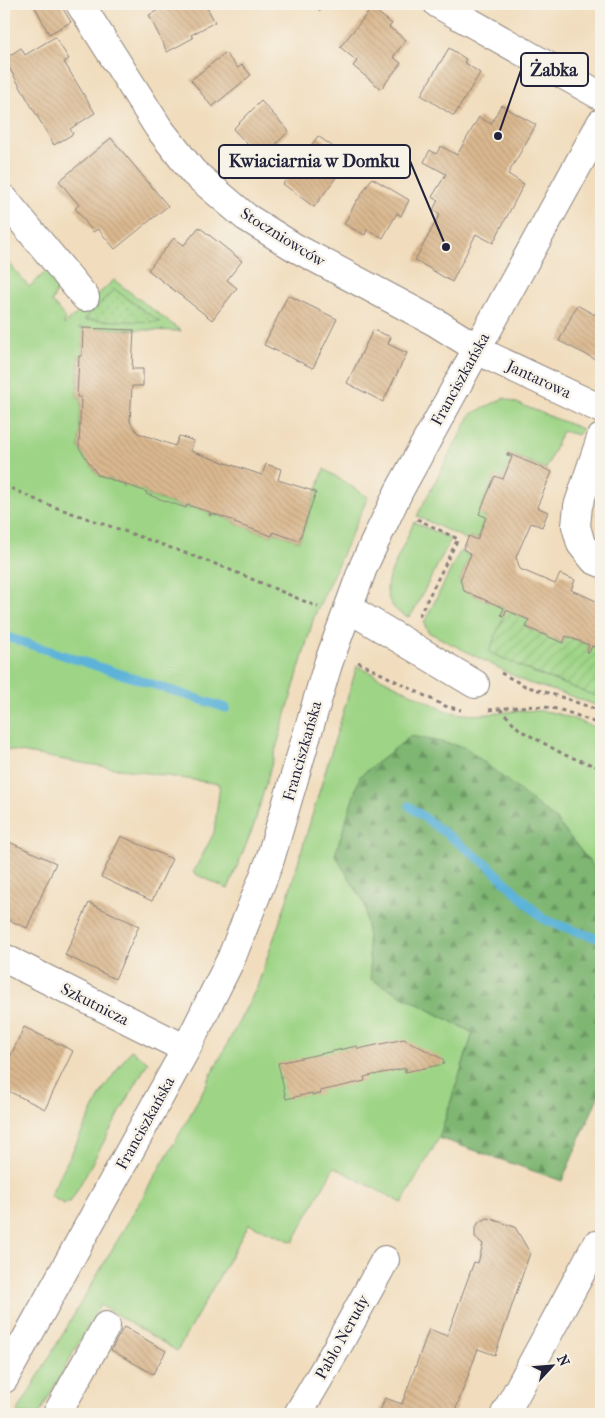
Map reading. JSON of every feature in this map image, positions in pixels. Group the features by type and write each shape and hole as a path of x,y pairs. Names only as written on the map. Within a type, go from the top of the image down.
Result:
{"street":[{"name":"Stoczniowców","path":"80,4 158,127 193,172 246,217 294,248 435,322 477,348"},
{"path":"438,4 601,96"},
{"name":"Franciszkańska","path":"4,1378 186,1049 231,959 269,863 325,673 364,565 399,491 601,123"},
{"path":"4,199 84,297"},
{"name":"Jantarowa","path":"477,348 491,357 601,409"},
{"path":"601,438 578,506 576,526 581,544 594,560 601,563"},
{"path":"346,613 474,684"},
{"name":"Szkutnicza","path":"4,958 186,1049"},
{"path":"505,1414 596,1245"},
{"name":"Pablo Nerudy","path":"298,1414 335,1352 385,1260"},
{"path":"56,1414 106,1326"}],"path":[{"path":"4,485 43,503 221,566 346,613"},
{"path":"410,516 458,539 414,626"},
{"path":"498,672 525,686 601,711"},
{"path":"474,684 493,706 500,709 520,730 565,755 601,768"}],"green space":[{"path":"4,257 29,287 48,270 59,284 52,302 65,317 64,325 114,280 181,331 79,328 83,329 82,356 79,356 77,397 81,397 79,448 98,475 124,484 123,487 125,484 147,492 147,495 186,508 187,505 210,512 210,516 211,513 272,536 273,532 299,541 324,469 368,497 314,617 254,825 228,889 193,873 214,833 220,784 81,763 4,749"},
{"path":"114,289 160,322 84,320"},
{"path":"504,398 582,429 578,435 562,431 546,469 507,453 507,455 512,457 503,479 495,476 479,514 486,517 477,540 470,536 468,540 417,516 471,414"},
{"path":"414,522 451,539 409,617 393,607 388,596 387,584"},
{"path":"460,551 470,556 460,580 464,591 504,608 502,615 504,616 489,652 535,673 601,698 601,707 528,683 428,632 424,623"},
{"path":"506,610 529,620 526,627 563,643 566,636 589,645 587,652 589,653 592,646 601,650 601,698 535,673 489,652"},
{"path":"357,666 444,710 469,714 543,711 565,716 601,730 601,876 556,820 335,855 365,904 371,979 473,1033 439,1138 402,1203 334,1167 293,1242 249,1224 177,1351 100,1305 39,1414 16,1414 187,1121 257,987 284,909"},
{"path":"411,736 465,747 556,820 601,876 601,1090 562,1181 439,1138 473,1033 371,979 365,904 335,855 360,776"},
{"path":"131,1050 148,1062 71,1201 64,1204 50,1196 104,1088"}],"building":[{"path":"60,4 71,22 49,34 34,5"},
{"path":"169,4 205,4 215,22 191,35 193,38 167,52 149,15"},
{"path":"314,4 329,4 320,11"},
{"path":"591,4 601,4 601,9"},
{"path":"372,8 392,24 389,27 406,40 393,57 401,63 381,89 353,66 357,61 340,47"},
{"path":"55,37 69,59 64,62 95,113 70,129 73,134 54,145 4,59 21,48 25,55"},
{"path":"449,48 466,59 464,62 480,73 454,116 421,95"},
{"path":"225,53 238,68 242,65 251,75 212,107 191,80"},
{"path":"261,101 289,131 258,162 247,151 250,147 233,129"},
{"path":"501,105 536,125 508,174 524,184 493,243 476,234 452,282 415,260 440,214 433,210 438,200 432,197 446,174 424,162 430,150 436,154 441,146 457,155 479,117 491,124"},
{"path":"318,136 350,159 314,207 283,184"},
{"path":"111,138 168,206 115,249 98,229 93,232 75,208 79,205 59,181"},
{"path":"372,178 409,200 401,216 397,213 383,238 367,229 365,235 344,224"},
{"path":"199,227 242,261 227,280 237,288 212,320 148,270 174,238 184,245"},
{"path":"288,295 337,319 313,368 264,345"},
{"path":"601,302 601,362 559,341 577,305 595,315"},
{"path":"83,328 134,330 132,369 143,369 143,386 132,386 130,422 138,433 175,446 179,436 194,441 190,451 262,475 266,464 281,469 278,480 316,492 299,541 273,532 272,536 211,513 211,516 209,515 210,512 187,505 186,508 98,475 79,448 81,397 77,397 79,356 82,356"},
{"path":"373,330 391,337 388,344 407,353 383,402 347,383"},
{"path":"507,453 552,472 537,507 548,512 542,527 531,523 516,557 520,569 555,584 560,574 575,580 571,590 601,603 601,650 592,646 589,653 587,652 589,645 566,636 563,643 526,627 529,620 506,610 504,616 501,615 504,608 464,591 460,580 471,554 463,549 469,536 477,540 486,517 479,514 495,476 503,479 512,457 507,455"},
{"path":"121,836 172,859 152,901 101,877"},
{"path":"5,840 56,863 27,928 4,918"},
{"path":"89,903 139,926 115,979 65,955"},
{"path":"24,1027 73,1051 45,1109 4,1089 4,1070"},
{"path":"404,1039 443,1059 444,1064 405,1072 406,1068 364,1077 365,1081 320,1091 321,1094 312,1095 312,1093 286,1099 278,1063 357,1046 358,1049"},
{"path":"488,1218 515,1227 530,1253 495,1355 478,1349 454,1414 379,1414 385,1398 402,1404 429,1329 447,1336 474,1262 478,1263 483,1244 475,1237 475,1229 479,1222"},
{"path":"124,1327 166,1351 153,1374 111,1350"}],"waterway":[{"path":"4,636 226,708"},
{"path":"409,806 489,866 543,919 601,939"}],"place":[{"name":"Żabka","path":"498,136"},
{"name":"Kwiaciarnia w Domku","path":"446,247"}]}
